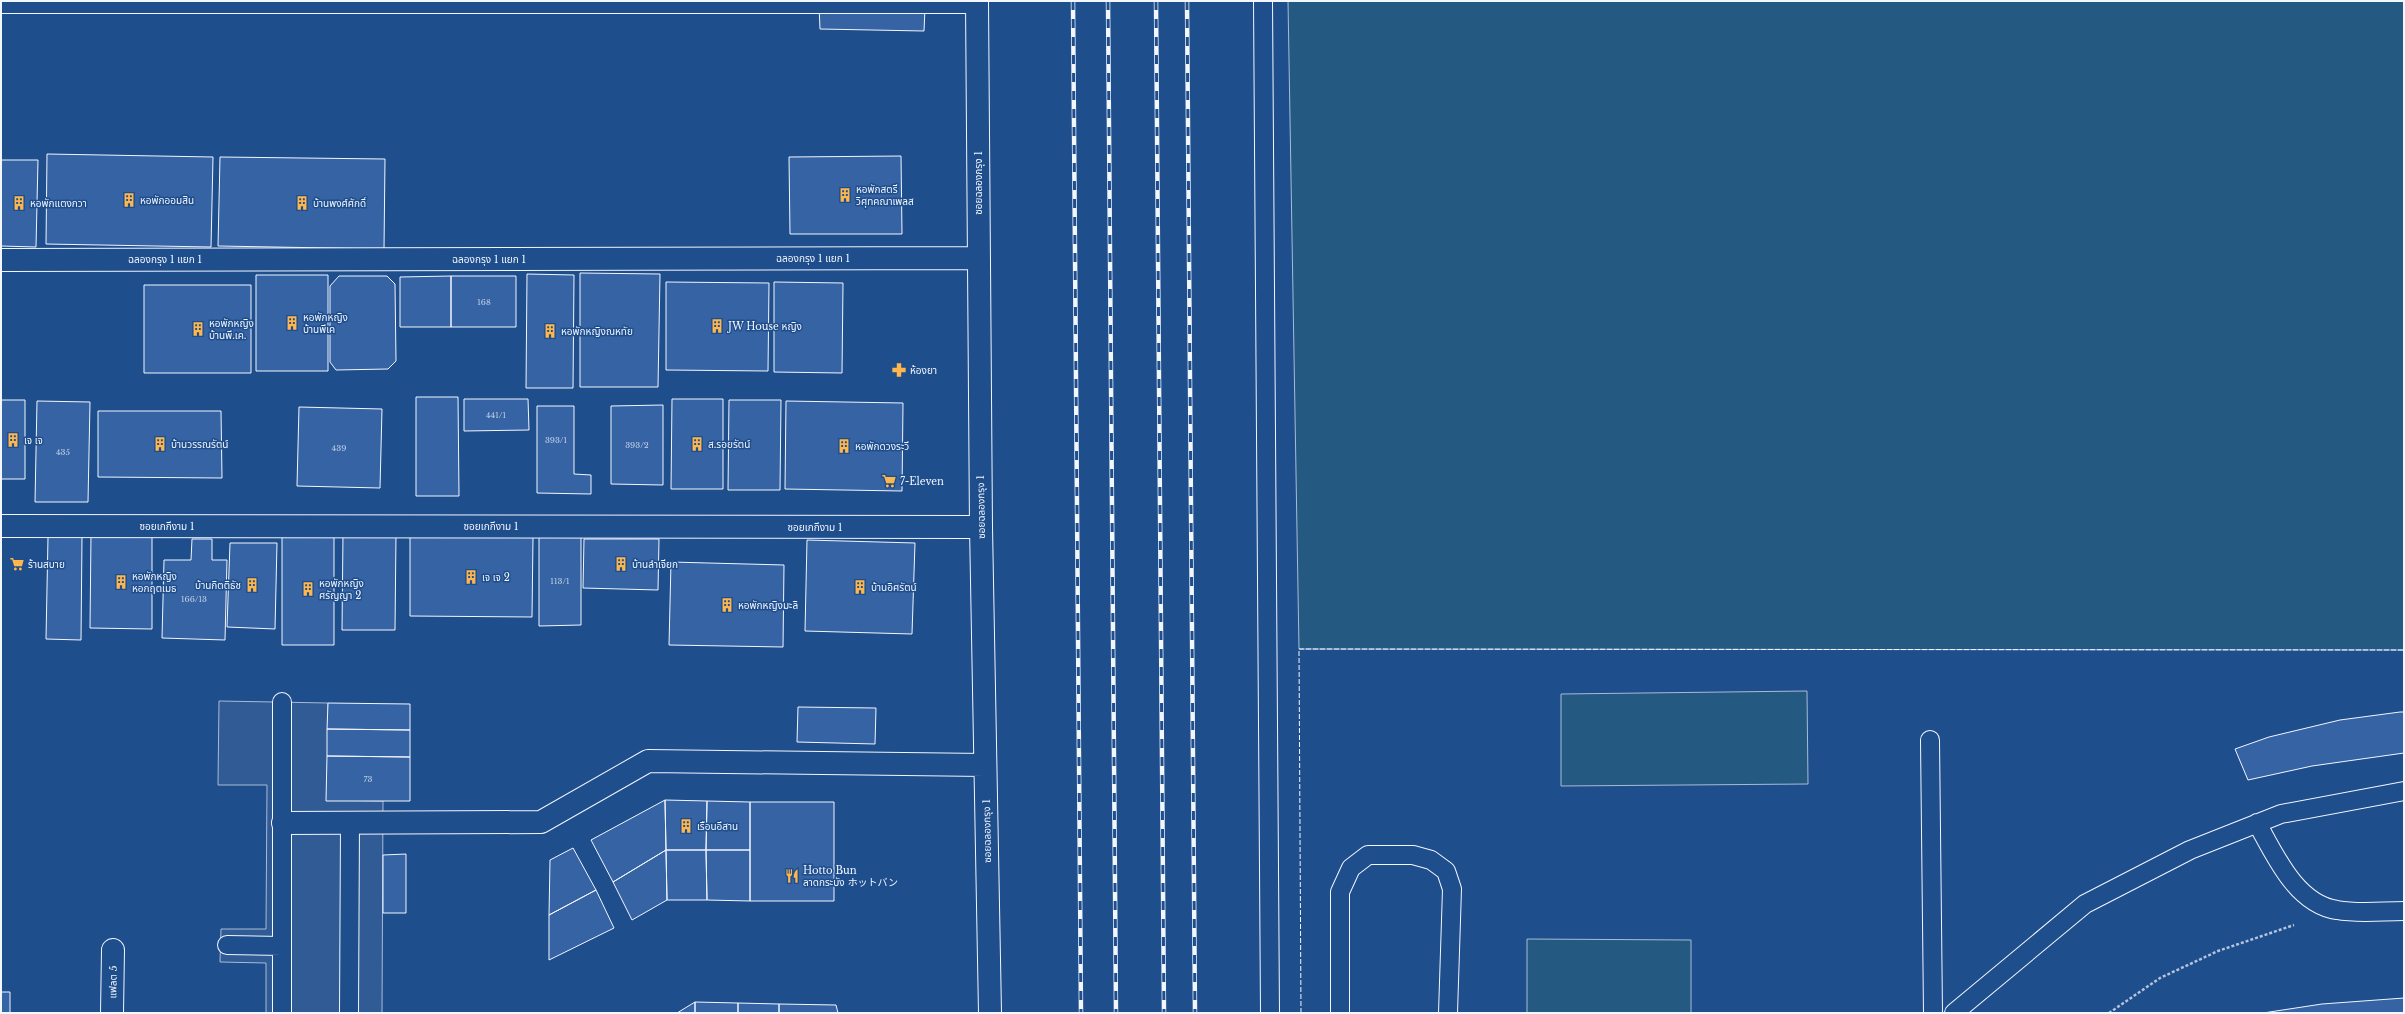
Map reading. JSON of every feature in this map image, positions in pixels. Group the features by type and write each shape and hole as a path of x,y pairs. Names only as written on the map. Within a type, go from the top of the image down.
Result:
{"street":[{"path":"1,2 977,2"},
{"name":"ซอยฉลองกรุง 1","path":"977,2 981,527 990,1013"},
{"name":"ฉลองกรุง 1 แยก 1","path":"1,260 978,258"},
{"name":"ซอยเกกีงาม 1","path":"1,526 981,527"},
{"path":"283,823 541,822 648,761 985,765"},
{"name":"แฟลต 5","path":"112,1013 113,950"}],"lane":[{"path":"1263,1 1270,1013"},
{"path":"282,702 282,1013"},
{"path":"1930,740 1933,1013"},
{"path":"1954,1013 2085,904 2190,850 2281,814 2404,791"},
{"path":"349,1013 350,823"},
{"path":"2257,823 2292,882 2324,907 2338,910 2404,911"},
{"path":"1340,1013 1340,892 1350,868 1368,855 1413,855 1431,860 1446,871 1452,889 1448,1013"},
{"path":"227,945 282,946"}],"path":[{"path":"2109,1013 2160,978 2218,951 2294,925"}],"shaded area":[{"path":"1288,1 2404,1 2404,650 1299,649"},
{"path":"1807,691 1808,784 1561,786 1561,694"},
{"path":"219,701 328,703 327,800 383,801 382,1013 266,1013 266,963 220,962 221,929 266,929 267,785 218,785"},
{"path":"1527,939 1691,940 1691,1013 1527,1013"}],"building":[{"path":"819,6 925,8 924,31 820,29"},
{"name":"หอพักออมสิน","path":"47,154 213,157 211,247 46,244"},
{"name":"หอพักสตรี วิศุทคณาเพลส","path":"901,156 902,234 790,234 789,157"},
{"name":"บ้านพงศ์ศักดิ์","path":"220,157 385,159 384,249 218,246"},
{"name":"หอพักแตงกวา","path":"1,160 38,160 36,247 1,246"},
{"path":"580,273 660,274 658,387 580,387"},
{"name":"หอพักหญิงณหทัย","path":"527,274 574,275 573,388 526,388"},
{"name":"หอพักหญิง บ้านพีเค","path":"256,275 328,275 328,371 256,371"},
{"path":"339,276 387,276 395,284 396,361 388,369 336,370 330,362 330,286"},
{"path":"451,276 516,276 516,327 451,327"},
{"path":"451,276 451,327 400,327 400,277"},
{"name":"JW House หญิง","path":"666,282 769,283 768,371 666,370"},
{"path":"774,282 843,283 842,373 774,372"},
{"name":"หอพักหญิง บ้านพี.เค.","path":"144,285 251,285 251,373 144,373"},
{"path":"416,397 458,397 459,496 416,496"},
{"path":"464,399 528,399 529,430 464,431"},
{"name":"ส.รอยรัตน์","path":"672,399 723,399 723,489 671,489"},
{"name":"เจ เจ","path":"1,400 25,400 25,479 1,479"},
{"path":"729,400 781,400 780,490 728,490"},
{"path":"37,401 90,402 88,502 35,502"},
{"name":"หอพักดวงระวี","path":"786,401 903,403 902,491 785,489"},
{"path":"663,405 663,485 611,484 611,406"},
{"path":"537,406 574,406 574,474 591,475 591,494 537,493"},
{"path":"299,407 382,409 380,488 297,486"},
{"name":"บ้านวรรณรัตน์","path":"98,411 221,411 222,478 98,477"},
{"name":"หอพักหญิง ศรัญญา 2","path":"282,532 334,533 334,645 282,645"},
{"path":"343,533 396,534 395,630 342,630"},
{"name":"หอพักหญิง หอกฤตเมธ","path":"91,534 152,535 152,629 90,628"},
{"path":"539,536 581,536 581,625 539,626"},
{"path":"48,537 82,537 81,640 46,639"},
{"name":"เจ เจ 2","path":"410,537 533,537 532,617 410,616"},
{"path":"192,539 212,539 212,560 227,560 225,640 162,638 164,560 191,560"},
{"name":"บ้านลำเจียก","path":"584,539 659,539 658,590 583,588"},
{"name":"บ้านอิศรัตน์","path":"807,540 915,543 912,634 805,631"},
{"name":"บ้านกิตติธัช","path":"230,543 277,543 275,629 227,627"},
{"name":"หอพักหญิงมะลิ","path":"671,562 784,565 783,647 669,645"},
{"path":"328,703 410,704 410,730 327,729"},
{"path":"798,707 876,708 875,744 797,742"},
{"path":"2404,712 2404,753 2312,766 2248,780 2235,749 2269,737 2340,720"},
{"path":"327,729 410,730 410,757 327,756"},
{"path":"327,756 410,757 410,801 326,801"},
{"name":"เรือนอีสาน","path":"665,800 707,801 706,850 666,850"},
{"path":"665,800 666,850 613,882 591,840"},
{"path":"707,801 750,802 750,850 706,850"},
{"name":"Hotto Bun ลาดกระบัง ホットバン","path":"750,802 834,802 834,901 750,901"},
{"path":"573,848 596,890 549,915 550,860"},
{"path":"666,850 706,850 707,900 667,900"},
{"path":"666,850 667,900 632,920 613,882"},
{"path":"706,850 750,850 750,901 707,900"},
{"path":"406,854 406,913 383,913 383,855"},
{"path":"596,890 614,928 549,960 549,915"},
{"path":"1,992 10,992 10,1013 1,1013"},
{"path":"2404,998 2404,1013 2263,1013 2322,1004"},
{"path":"695,1002 695,1013 677,1013"},
{"path":"695,1002 738,1003 738,1013 695,1013"},
{"path":"738,1003 779,1004 779,1013 738,1013"},
{"path":"779,1004 836,1005 838,1013 779,1013"}],"railway":[{"path":"1073,1 1081,1013"},
{"path":"1108,1 1116,1013"},
{"path":"1156,1 1164,1013"},
{"path":"1187,1 1195,1013"}],"fence":[{"path":"1301,1013 1299,649 2404,650"}],"place":[{"name":"หอพักสตรี วิศุทคณาเพลส","path":"845,195"},
{"name":"หอพักออมสิน","path":"129,200"},
{"name":"หอพักแตงกวา","path":"19,203"},
{"name":"บ้านพงศ์ศักดิ์","path":"302,203"},
{"name":"หอพักหญิง บ้านพีเค","path":"292,323"},
{"name":"JW House หญิง","path":"717,326"},
{"name":"หอพักหญิง บ้านพี.เค.","path":"198,329"},
{"name":"หอพักหญิงณหทัย","path":"550,331"},
{"name":"ห้องยา","path":"899,370"},
{"name":"เจ เจ","path":"13,440"},
{"name":"บ้านวรรณรัตน์","path":"160,444"},
{"name":"ส.รอยรัตน์","path":"697,444"},
{"name":"หอพักดวงระวี","path":"844,446"},
{"name":"7-Eleven","path":"889,481"},
{"name":"ร้านสบาย","path":"17,564"},
{"name":"บ้านลำเจียก","path":"621,564"},
{"name":"เจ เจ 2","path":"471,577"},
{"name":"หอพักหญิง หอกฤตเมธ","path":"121,582"},
{"name":"บ้านกิตติธัช","path":"252,585"},
{"name":"บ้านอิศรัตน์","path":"860,587"},
{"name":"หอพักหญิง ศรัญญา 2","path":"308,589"},
{"name":"หอพักหญิงมะลิ","path":"727,605"},
{"name":"เรือนอีสาน","path":"686,826"},
{"name":"Hotto Bun ลาดกระบัง ホットバン","path":"792,876"}]}
